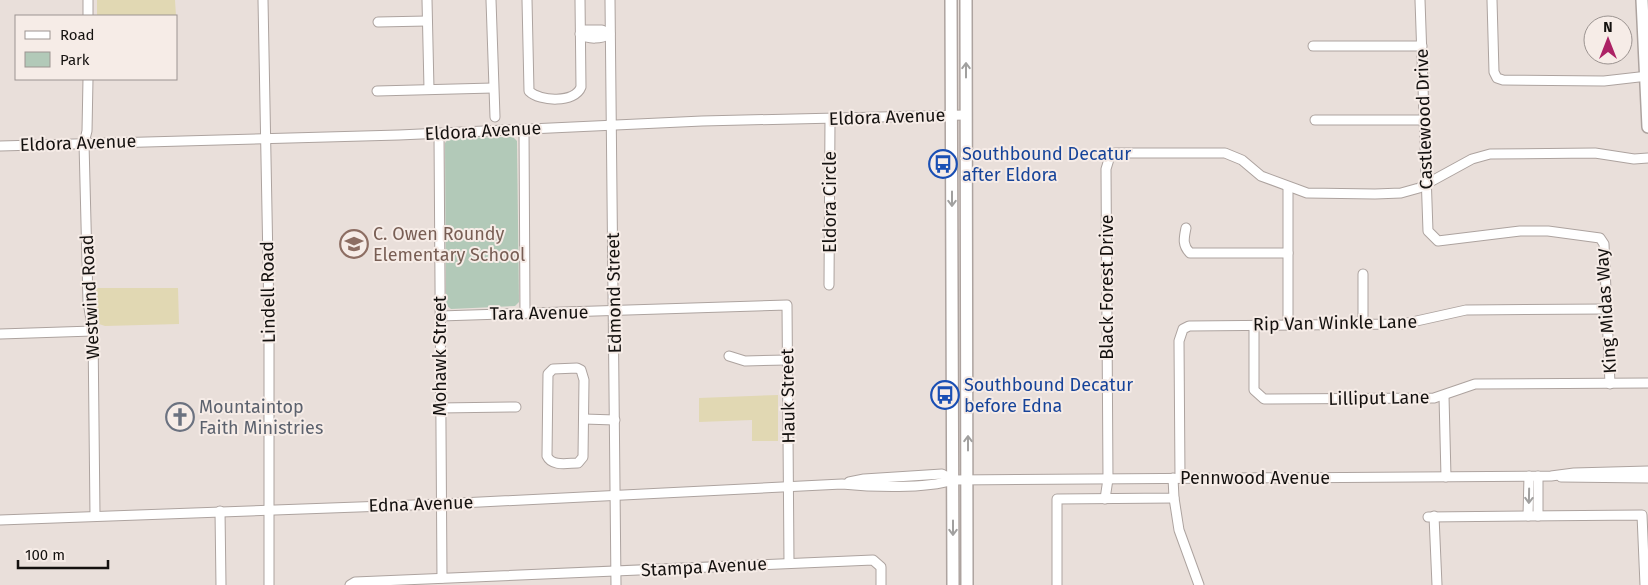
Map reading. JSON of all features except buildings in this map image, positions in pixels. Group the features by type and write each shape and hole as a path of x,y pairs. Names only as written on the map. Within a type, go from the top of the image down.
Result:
{"main road":[{"path":"951,0 952,318 960,480 968,585"},
{"path":"952,585 967,365 966,0"},
{"path":"1644,2 1648,127"},
{"path":"951,27 966,26"},
{"path":"952,240 958,255 959,295 962,303 968,308"},
{"path":"952,318 959,323 961,354 967,365"}],"street":[{"path":"88,0 88,15"},
{"name":"Lindell Road","path":"263,0 266,139 269,585"},
{"path":"427,0 429,89"},
{"path":"491,0 494,117"},
{"path":"527,0 529,91 534,96 540,98 572,97 578,94 581,87 580,0"},
{"name":"Edmond Street","path":"610,0 616,585"},
{"name":"Castlewood Drive","path":"1420,0 1428,231 1432,237 1438,241 1520,231 1548,231 1600,238"},
{"path":"1492,0 1494,72 1497,78 1502,80 1604,81 1647,76"},
{"path":"378,22 428,21"},
{"path":"580,34 585,30 602,30 610,34"},
{"path":"1313,46 1422,46"},
{"name":"Westwind Road","path":"88,80 88,131 84,143 88,302 93,330 95,516"},
{"path":"377,90 493,88"},
{"name":"Eldora Avenue","path":"0,146 439,134 524,128 965,115"},
{"name":"Eldora Circle","path":"829,285 830,119"},
{"path":"1315,120 1424,120"},
{"path":"524,128 526,313"},
{"name":"Mohawk Street","path":"439,134 442,578"},
{"name":"Black Forest Drive","path":"1108,499 1112,490 1108,479 1106,169 1110,156 1115,153 1225,153 1242,160 1261,176 1288,187"},
{"path":"1288,324 1288,187 1307,193 1401,193 1426,184 1472,159 1490,154 1594,153 1634,159 1648,158"},
{"path":"1186,228 1185,248 1190,252 1288,253"},
{"name":"King Midas Way","path":"1600,238 1604,244 1610,384"},
{"path":"1363,274 1363,324"},
{"name":"Tara Avenue","path":"440,316 614,312 787,305"},
{"name":"Hauk Street","path":"787,305 789,563"},
{"name":"Rip Van Winkle Lane","path":"1176,478 1179,341 1183,329 1188,326 1363,324 1423,321 1466,310 1607,309"},
{"name":"Lilliput Lane","path":"1254,325 1254,390 1264,399 1434,398 1444,396 1463,386 1475,384 1648,383"},
{"path":"0,334 93,330"},
{"path":"729,356 745,361 787,360"},
{"path":"572,368 581,370 584,380 584,419 584,451 581,460 578,463 551,462 547,456 547,378 553,369 572,368"},
{"path":"1444,396 1446,477"},
{"path":"440,408 516,406"},
{"path":"584,419 615,420"},
{"name":"Pennwood Avenue","path":"1551,476 1574,472 1648,472"},
{"name":"Edna Avenue","path":"0,520 441,504 842,484 864,479 942,474 960,480"},
{"path":"1533,516 1534,476"},
{"name":"Pennwood Avenue","path":"960,480 1534,476 1574,479 1648,478"},
{"path":"1176,478 1174,498 1179,530 1199,585"},
{"path":"1057,585 1057,499 1174,498"},
{"path":"220,511 221,585"},
{"path":"1437,585 1431,516 1642,515 1645,585"},
{"name":"Stampa Avenue","path":"350,585 355,582 873,560 881,567 881,585"}],"green space":[{"path":"513,137 517,141 519,302 515,306 451,309 446,305 445,143 449,138"}],"sand":[{"path":"97,0 175,0 176,15 97,15"},
{"path":"91,288 178,288 179,324 105,326 99,324 91,300"},
{"path":"778,395 778,441 752,441 752,420 699,422 699,398"}],"place":[{"name":"Southbound Decatur after Eldora","path":"943,164"},
{"name":"C. Owen Roundy Elementary School","path":"354,244"},
{"name":"Southbound Decatur before Edna","path":"945,395"},
{"name":"Mountaintop Faith Ministries","path":"180,417"}]}
